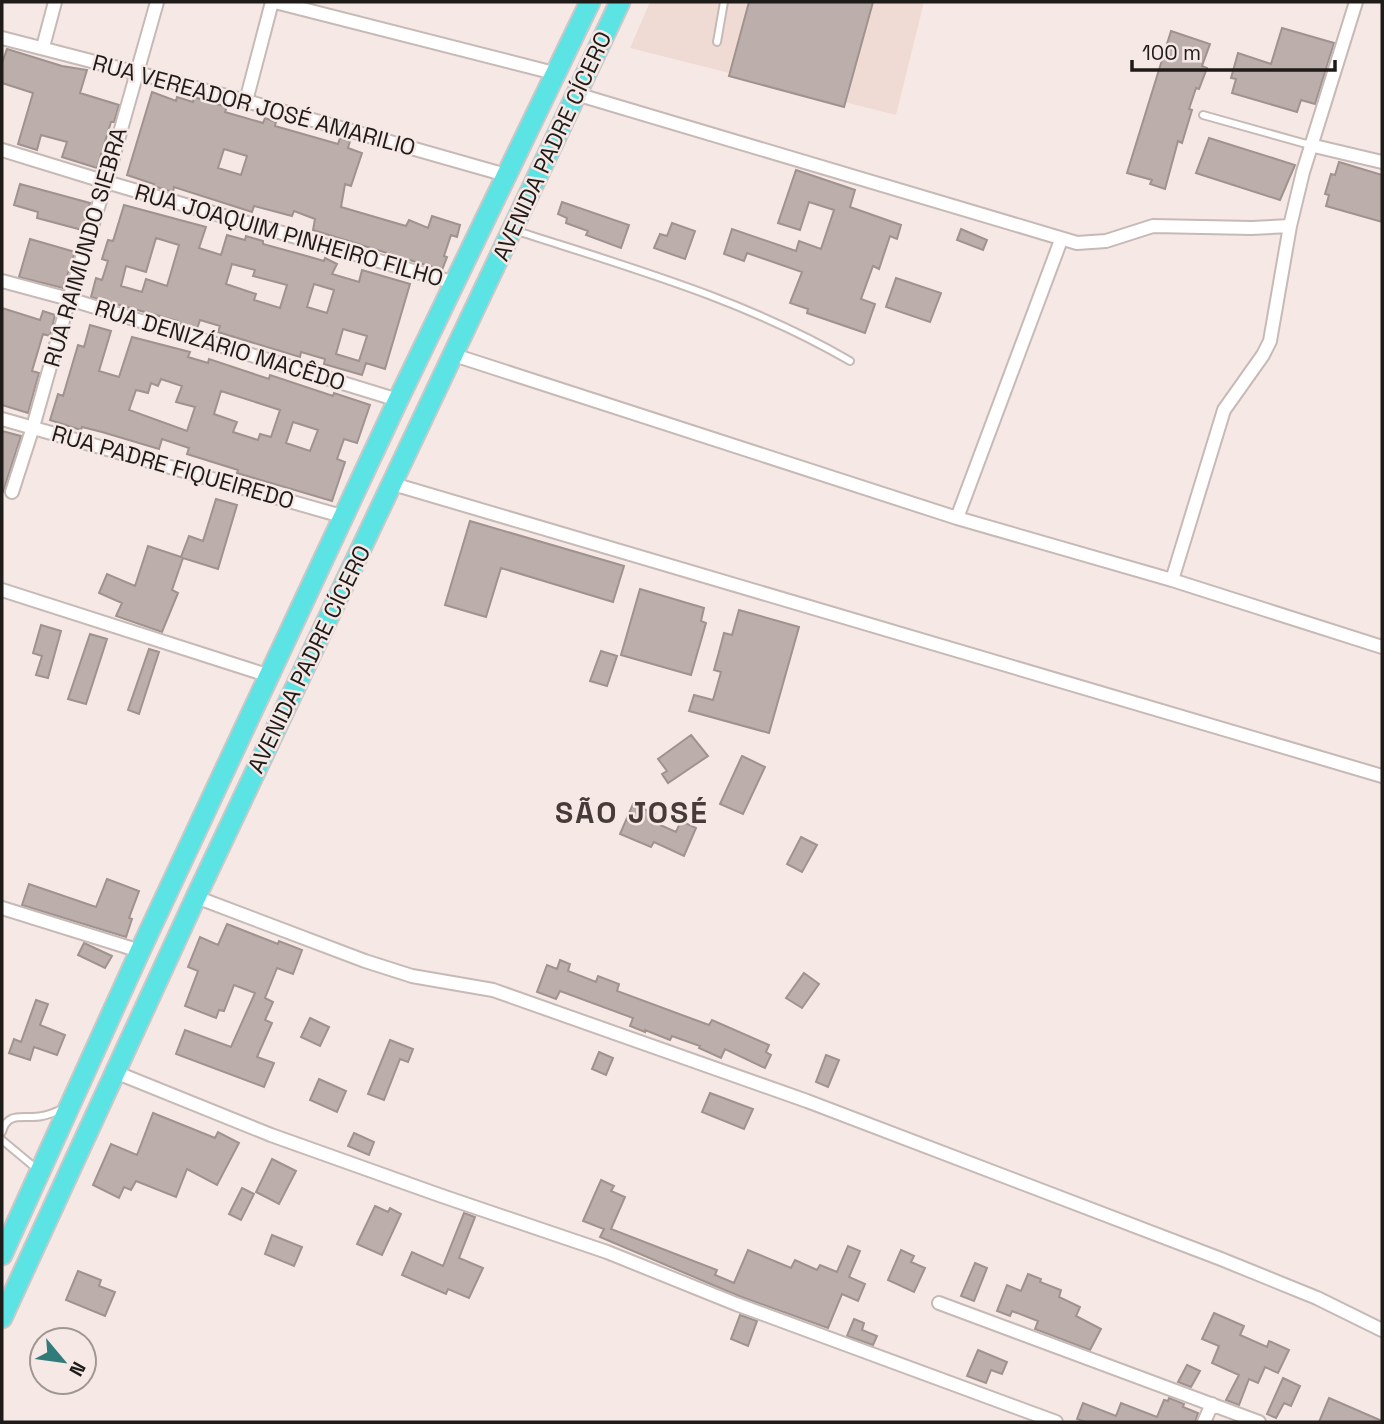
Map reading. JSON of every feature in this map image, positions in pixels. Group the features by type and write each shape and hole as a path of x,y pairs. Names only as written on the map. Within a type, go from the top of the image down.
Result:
{"highway":[{"name":"AVENIDA PADRE CÍCERO","path":"2,1255 140,951 398,400 590,2"},
{"name":"AVENIDA PADRE CÍCERO","path":"2,1318 196,897 620,2"}],"street":[{"path":"43,47 55,2"},
{"name":"RUA RAIMUNDO SIEBRA","path":"12,492 158,2"},
{"path":"246,101 273,2 554,73"},
{"path":"1172,580 1224,410 1270,341 1290,226 1310,145 1356,2"},
{"name":"RUA VEREADOR JOSÉ AMARILIO","path":"2,38 246,101 506,176"},
{"path":"576,94 1077,243 1092,243 1153,226 1290,226"},
{"path":"1310,145 1382,162"},
{"name":"RUA JOAQUIM PINHEIRO FILHO","path":"2,150 455,283"},
{"path":"957,518 1061,240"},
{"name":"RUA DENIZÁRIO MACÊDO","path":"2,281 398,400"},
{"path":"454,355 957,518 1172,580 1382,647"},
{"name":"RUA PADRE FIQUEIREDO","path":"2,419 345,517"},
{"path":"393,484 1382,776"},
{"path":"2,590 270,676"},
{"path":"196,897 365,961 412,976 494,990 807,1101 1035,1186 1245,1269 1317,1298 1382,1330"},
{"path":"2,908 140,951"},
{"path":"115,1072 271,1135 607,1252 736,1304 1056,1422"},
{"path":"939,1303 1259,1422"},
{"path":"1204,1422 1212,1404"}],"lane":[{"path":"717,43 723,2"},
{"path":"1203,116 1310,145"},
{"path":"512,230 733,304 808,336 850,360"},
{"path":"2,1132 6,1121 11,1118 41,1117 70,1107"},
{"path":"2,1140 39,1172"}],"shaded area":[{"path":"650,2 924,2 896,115 630,48"}],"building":[{"path":"749,2 873,2 844,107 729,76"},
{"path":"1282,28 1334,43 1315,104 1301,100 1297,112 1232,93 1236,79 1231,78 1238,53 1271,64"},
{"path":"1171,31 1210,44 1202,66 1207,68 1199,89 1196,88 1182,143 1178,141 1165,189 1150,184 1152,180 1127,173"},
{"path":"7,49 62,66 87,70 80,93 119,105 97,168 62,157 67,142 41,135 37,150 18,144 33,93 2,83 2,63"},
{"path":"152,92 176,101 177,97 193,102 194,97 227,107 225,112 263,123 265,118 276,122 275,126 338,144 340,138 350,141 348,148 362,153 351,186 345,184 341,207 406,226 409,220 428,228 432,216 460,225 457,237 451,235 442,270 313,230 315,219 294,211 292,216 254,206 252,212 174,187 173,192 127,175","holes":["224,149 247,156 241,175 218,168"]},
{"path":"1209,138 1295,165 1280,200 1196,173"},
{"path":"1339,162 1382,175 1382,222 1326,206 1329,195 1325,194 1331,174 1335,175"},
{"path":"796,170 855,190 850,207 901,225 897,239 890,236 879,269 873,266 861,299 875,304 865,333 807,313 808,309 790,303 802,272 747,253 744,261 724,254 732,229 796,251 799,241 821,249 834,210 809,202 800,230 778,223"},
{"path":"20,184 90,203 82,230 37,218 38,212 14,205"},
{"path":"562,202 629,225 621,248 586,235 588,231 566,223 567,218 558,214"},
{"path":"124,205 206,227 199,248 221,255 227,235 245,240 246,236 263,241 263,244 324,261 325,258 337,264 332,274 359,282 362,270 410,284 385,369 366,363 362,375 324,364 325,359 301,352 300,357 218,332 220,326 200,320 197,329 91,297 96,278 102,280 108,261 102,259 108,240 113,241","holes":["156,238 179,245 167,286 146,279 142,292 121,286 126,266 146,272","232,264 255,270 253,276 287,285 280,308 254,300 256,294 226,284","314,284 334,290 327,313 307,307","343,329 367,336 359,361 336,354"]},
{"path":"672,223 695,231 685,259 654,248 660,234 667,236"},
{"path":"961,229 987,240 983,250 957,240"},
{"path":"30,239 75,252 63,288 19,277"},
{"path":"896,278 941,293 930,322 886,307"},
{"path":"2,308 40,320 43,311 55,315 50,336 43,334 32,371 39,373 28,413 2,405"},
{"path":"90,325 111,331 99,371 119,377 132,337 190,352 188,357 208,363 209,359 269,379 270,375 370,405 357,443 344,439 337,459 345,462 332,501 237,473 238,470 187,454 189,448 162,439 159,449 50,420 58,394 63,396 78,345 84,347","holes":["161,379 182,386 176,402 195,407 187,431 129,410 136,390 148,393 151,383 158,386","221,391 280,410 271,437 260,434 258,440 233,432 237,422 214,414","293,422 318,430 310,451 286,443"]},
{"path":"2,431 21,436 3,492 2,492"},
{"path":"216,499 237,505 218,569 183,558 172,590 178,593 162,632 116,616 122,603 99,593 107,574 135,586 148,546 181,557 189,536 203,541"},
{"path":"470,521 624,566 613,602 501,568 486,617 445,605"},
{"path":"640,589 704,608 701,621 706,623 691,675 621,655"},
{"path":"739,610 799,627 769,733 689,711 694,695 713,700 721,672 714,670 724,633 732,635"},
{"path":"41,625 61,631 48,678 36,675 42,656 33,653"},
{"path":"90,634 107,639 86,704 68,699"},
{"path":"149,649 159,652 139,714 128,710"},
{"path":"601,651 617,656 607,686 590,681"},
{"path":"691,735 708,756 668,783 662,774 667,771 658,759"},
{"path":"742,756 765,767 743,814 720,804"},
{"path":"633,804 655,814 651,821 676,832 681,821 696,828 684,856 654,842 651,847 620,834"},
{"path":"801,837 817,845 802,872 787,864"},
{"path":"107,879 139,891 129,918 132,919 126,937 22,905 29,884 96,907"},
{"path":"227,924 278,944 279,941 302,950 293,974 277,968 265,998 273,1002 265,1020 272,1023 257,1057 274,1063 264,1087 176,1054 185,1030 231,1047 255,993 234,985 224,1011 219,1010 216,1018 185,1006 198,971 188,967 200,937 218,945"},
{"path":"84,943 112,956 105,968 78,955"},
{"path":"560,960 570,964 568,971 596,982 598,976 619,984 617,991 709,1025 712,1020 769,1045 766,1052 771,1055 765,1068 725,1049 721,1058 699,1048 700,1046 672,1036 670,1040 645,1032 630,1026 633,1018 560,991 556,999 537,992 547,965 557,969"},
{"path":"804,973 819,984 802,1008 786,998"},
{"path":"36,1000 48,1004 40,1025 65,1035 57,1055 34,1047 30,1060 9,1053 14,1039 21,1042"},
{"path":"310,1018 329,1027 320,1046 301,1037"},
{"path":"390,1040 413,1049 408,1062 400,1059 384,1100 368,1094"},
{"path":"599,1052 613,1058 606,1075 592,1069"},
{"path":"826,1055 839,1060 828,1087 816,1082"},
{"path":"319,1079 346,1091 337,1112 310,1100"},
{"path":"710,1093 753,1109 744,1129 702,1112"},
{"path":"153,1113 215,1138 218,1132 239,1143 217,1185 187,1169 176,1197 136,1181 131,1190 124,1187 119,1198 93,1185 111,1144 137,1155"},
{"path":"354,1133 374,1142 369,1155 348,1146"},
{"path":"272,1159 296,1171 279,1204 256,1192"},
{"path":"601,1180 614,1186 611,1191 625,1197 611,1229 717,1270 715,1275 734,1283 748,1250 791,1268 795,1260 817,1270 820,1265 837,1272 848,1246 860,1251 849,1277 865,1284 858,1301 842,1294 828,1328 739,1296 600,1237 604,1229 583,1221"},
{"path":"242,1188 254,1194 241,1220 229,1214"},
{"path":"375,1206 388,1212 390,1208 401,1214 382,1255 357,1244"},
{"path":"464,1213 475,1217 459,1258 483,1268 469,1298 448,1289 446,1294 402,1275 412,1252 443,1266"},
{"path":"272,1235 302,1247 294,1266 265,1254"},
{"path":"901,1250 914,1256 911,1262 925,1268 914,1292 888,1280"},
{"path":"975,1263 987,1268 974,1301 961,1296"},
{"path":"78,1271 101,1280 99,1286 115,1292 105,1316 66,1300"},
{"path":"1028,1274 1061,1290 1059,1297 1080,1307 1076,1316 1101,1329 1090,1350 1035,1329 1038,1321 1012,1311 1010,1316 997,1311 1007,1285 1021,1291"},
{"path":"1214,1313 1244,1326 1240,1335 1267,1347 1269,1341 1289,1350 1278,1373 1265,1367 1258,1383 1249,1379 1239,1405 1226,1400 1239,1375 1212,1363 1219,1346 1202,1339"},
{"path":"740,1315 757,1321 748,1346 731,1339"},
{"path":"854,1319 864,1323 862,1330 877,1336 873,1345 847,1336"},
{"path":"978,1350 1007,1362 1002,1374 991,1370 986,1383 967,1376"},
{"path":"1187,1365 1200,1371 1191,1387 1178,1382"},
{"path":"1283,1378 1300,1386 1291,1406 1284,1403 1276,1418 1267,1414"},
{"path":"1169,1398 1198,1413 1195,1422 1086,1422 1077,1419 1083,1403 1116,1416 1121,1403 1157,1417 1164,1400 1168,1401"},
{"path":"1329,1398 1382,1421 1382,1422 1319,1422"}],"district":[{"name":"SÃO JOSÉ","path":"632,813"}]}
